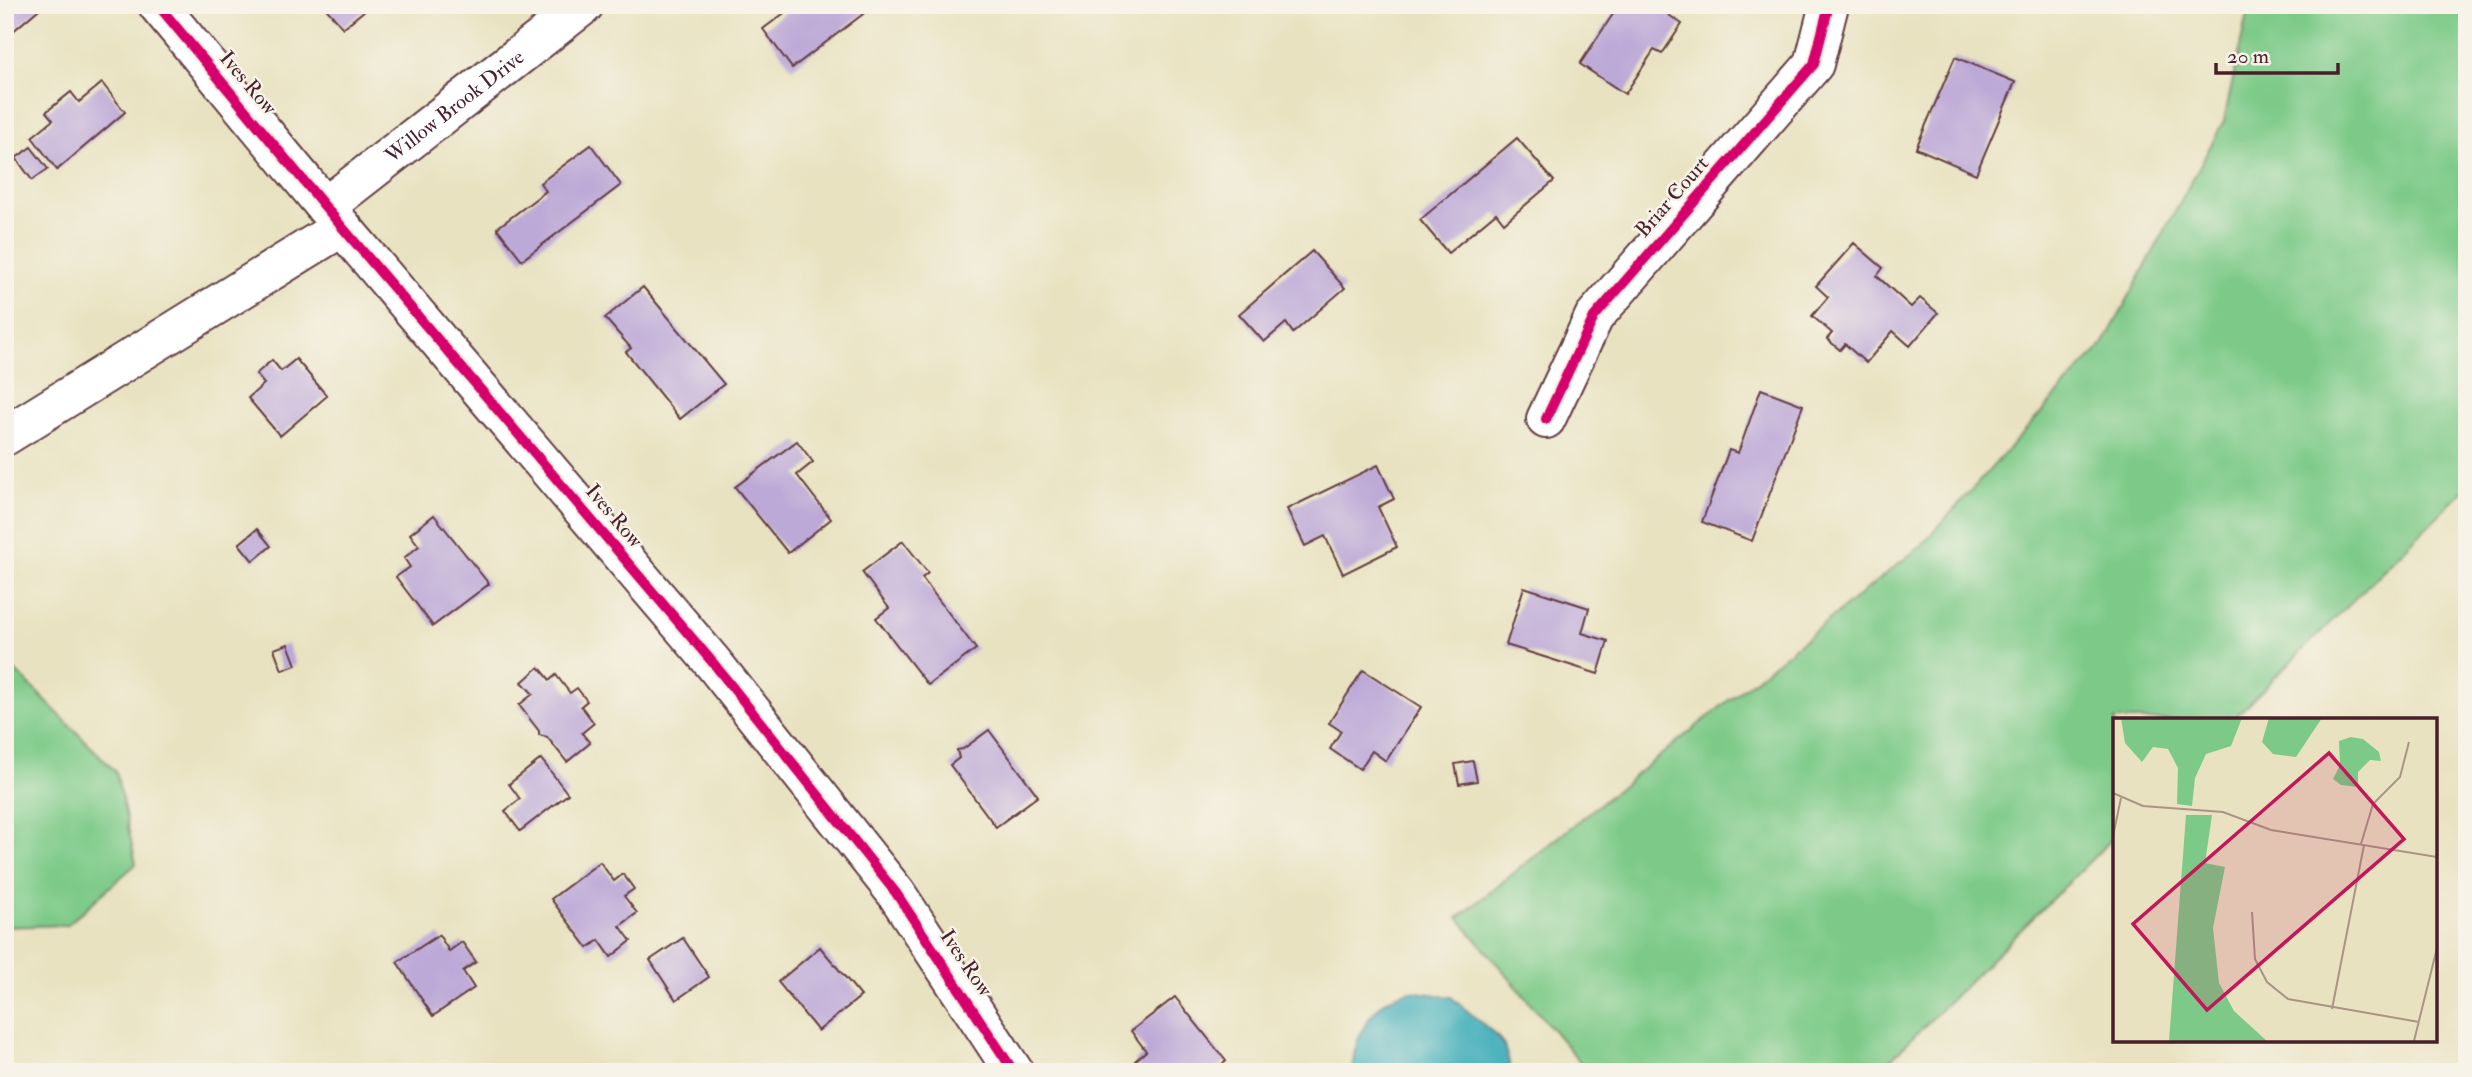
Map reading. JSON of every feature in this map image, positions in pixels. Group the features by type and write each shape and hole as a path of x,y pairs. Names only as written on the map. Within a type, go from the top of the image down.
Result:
{"street":[{"name":"Ives Row","path":"158,5 334,217 714,664 896,893 1014,1072"},
{"name":"Willow Brook Drive","path":"5,436 334,217 584,5"},
{"name":"Briar Court","path":"1546,419 1594,317 1814,64 1829,5"}],"green space":[{"path":"2249,5 2467,5 2467,487 2234,718 2113,718 2113,838 1878,1072 1571,1072 1581,1063 1458,918 1922,545 2104,343 2224,121"},
{"path":"7,662 116,772 136,864 67,925 5,927"}],"water":[{"path":"1411,991 1451,997 1497,1036 1504,1046 1512,1072 1352,1072 1357,1045 1368,1020 1386,1001"}],"building":[{"path":"5,5 36,5 39,9 5,38"},
{"path":"323,5 371,5 343,28"},
{"path":"795,5 875,5 792,68 763,29"},
{"path":"1619,5 1654,5 1682,24 1662,54 1654,50 1625,94 1580,64"},
{"path":"1955,57 2015,82 1976,174 1916,148"},
{"path":"102,83 125,112 57,170 32,137 53,120 46,112 71,92 79,102"},
{"path":"1517,138 1554,181 1504,223 1496,213 1448,253 1420,220"},
{"path":"591,145 621,185 522,260 497,228 546,191 540,183"},
{"path":"31,147 48,169 32,180 16,158"},
{"path":"1854,243 1883,268 1877,276 1911,307 1920,298 1938,313 1910,346 1893,331 1866,363 1845,344 1840,350 1827,339 1832,333 1812,316 1828,297 1816,286"},
{"path":"1312,251 1345,288 1293,333 1286,323 1264,342 1239,314"},
{"path":"643,287 724,384 680,419 626,352 631,348 605,318"},
{"path":"296,359 327,396 280,436 248,398 264,384 256,374 272,360 281,371"},
{"path":"1761,389 1803,405 1752,541 1702,522 1729,450 1738,453"},
{"path":"797,441 813,462 797,475 831,519 788,553 735,487"},
{"path":"1378,465 1394,499 1378,507 1397,547 1343,574 1325,536 1305,546 1287,509"},
{"path":"434,515 489,584 433,626 396,577 410,567 404,558 419,546 410,534"},
{"path":"257,529 271,546 253,561 239,544"},
{"path":"903,541 928,573 922,578 976,649 928,685 876,618 889,608 862,572"},
{"path":"1524,587 1589,608 1582,633 1608,641 1598,674 1506,645"},
{"path":"288,644 296,665 282,670 274,649"},
{"path":"539,667 550,680 556,675 570,693 577,688 587,701 581,706 594,723 582,733 590,743 567,762 547,737 539,735 539,731 519,705 533,694 522,682"},
{"path":"1363,670 1421,707 1386,761 1372,751 1360,769 1330,749 1341,731 1329,723"},
{"path":"989,730 1038,796 996,827 950,765 959,758 957,750 963,749"},
{"path":"541,759 568,794 520,831 505,811 520,799 509,784"},
{"path":"1473,761 1477,781 1459,784 1455,764"},
{"path":"600,862 614,881 623,874 634,889 624,896 637,913 620,926 631,941 611,957 599,940 588,948 551,899"},
{"path":"439,935 449,951 462,942 476,962 463,971 474,988 433,1016 397,962"},
{"path":"683,938 709,977 676,1000 650,960"},
{"path":"820,947 861,996 818,1031 778,982"},
{"path":"1175,997 1226,1061 1212,1072 1143,1072 1135,1061 1146,1051 1131,1031"}],"cycle path":[{"path":"158,5 342,227 714,664 896,893 1014,1072"},
{"path":"1546,419 1594,317 1814,64 1829,5"}]}
